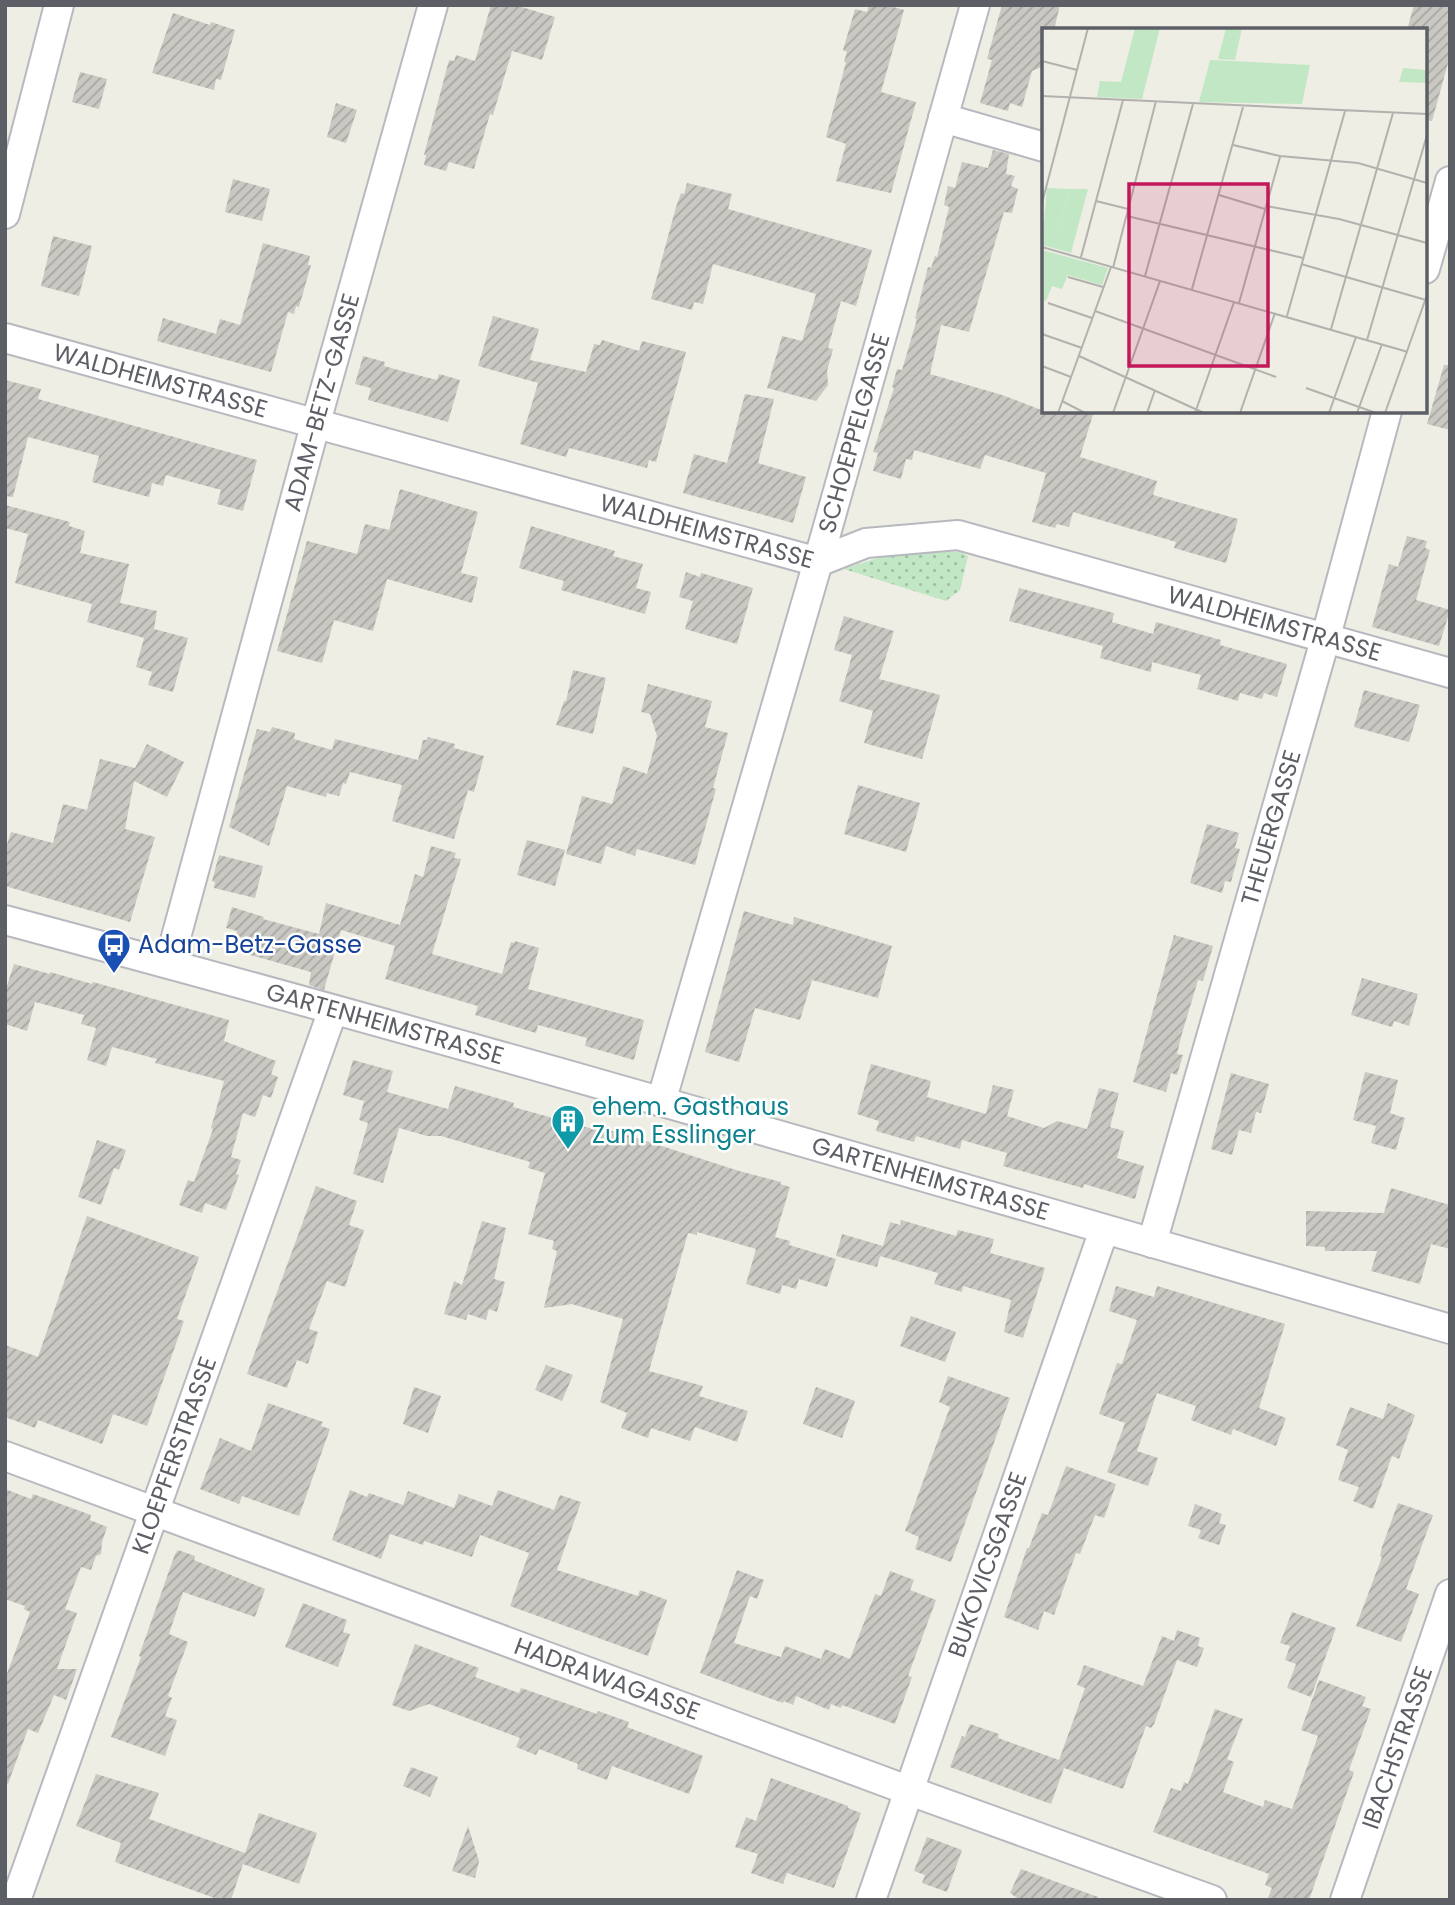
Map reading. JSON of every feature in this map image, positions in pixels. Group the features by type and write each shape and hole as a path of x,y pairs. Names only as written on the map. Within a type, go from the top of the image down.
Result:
{"street":[{"path":"5,214 59,5"},
{"name":"ADAM-BETZ-GASSE","path":"169,963 433,5"},
{"name":"SCHOEPPELGASSE","path":"661,1102 818,562 975,5"},
{"path":"943,118 1042,146"},
{"path":"1427,260 1443,231 1450,181"},
{"name":"WALDHEIMSTRASSE","path":"5,338 818,562 866,543 958,535 1450,673"},
{"name":"THEUERGASSE","path":"1152,1243 1325,640 1386,413"},
{"name":"GARTENHEIMSTRASSE","path":"5,920 169,963 661,1102 1450,1329"},
{"name":"KLOEPFERSTRASSE","path":"16,1900 333,1010"},
{"name":"BUKOVICSGASSE","path":"871,1900 1104,1230"},
{"name":"HADRAWAGASSE","path":"5,1456 1212,1900"},
{"name":"IBACHSTRASSE","path":"1345,1900 1450,1594"}],"green space":[{"path":"960,552 968,556 960,590 946,601 844,569 890,554"}],"building":[{"path":"491,5 515,5 555,17 542,60 512,51 474,169 449,162 446,171 424,165 424,155 449,60 454,61 456,55 475,61"},
{"path":"869,5 886,5 904,10 881,92 916,102 891,193 836,181 846,144 826,137 846,62 847,52 843,50 855,9 867,12"},
{"path":"1002,5 1060,5 1054,28 1042,28 1042,67 1032,71 1022,107 1010,103 1008,111 980,103 992,60 987,59"},
{"path":"1414,5 1450,5 1450,56 1432,121 1427,120 1427,28 1408,28"},
{"path":"173,13 235,30 221,80 216,79 214,90 152,73"},
{"path":"80,72 107,79 99,109 72,102"},
{"path":"336,103 357,110 346,143 327,137"},
{"path":"993,150 1009,154 1006,174 1015,176 1011,186 1018,189 1012,213 1004,212 969,332 941,325 930,374 1002,395 1042,410 1042,413 1093,413 1080,457 1157,481 1153,495 1238,519 1226,563 1174,548 1176,542 1073,512 1069,527 1057,524 1055,528 1032,522 1046,473 985,455 980,469 914,450 912,460 906,459 901,479 873,471 878,453 873,452 894,388 892,387 897,369 902,370 928,267 931,268 935,256 937,257 949,207 944,205 948,186 955,188 962,162 988,168"},
{"path":"233,179 270,189 262,221 225,212"},
{"path":"687,183 732,194 728,209 872,250 856,306 841,301 828,348 833,349 827,371 828,385 816,401 767,388 782,336 802,341 816,294 713,264 703,304 694,302 692,310 651,299 676,207"},
{"path":"53,236 92,246 79,296 41,286"},
{"path":"263,243 310,256 308,265 311,265 299,307 296,306 294,314 288,312 271,372 157,341 163,318 216,334 220,319 240,325"},
{"path":"493,316 539,329 530,360 586,372 594,344 600,345 602,340 639,351 642,341 686,352 656,462 649,460 647,468 569,448 566,457 520,444 538,383 478,366"},
{"path":"363,356 385,362 384,366 437,380 439,374 460,380 448,422 368,400 371,388 355,384"},
{"path":"1444,365 1450,365 1450,430 1427,424"},
{"path":"5,380 41,389 38,399 257,460 243,511 217,504 221,490 166,475 163,486 152,483 149,497 92,482 99,456 28,437 13,497 5,496"},
{"path":"745,394 774,399 758,463 806,477 793,523 683,493 694,454 727,463"},
{"path":"400,489 478,512 461,573 478,577 472,603 387,579 373,631 334,620 322,663 277,651 307,541 357,554 365,524 389,530"},
{"path":"5,505 70,522 69,526 85,531 80,553 129,564 120,603 157,611 154,629 188,638 173,692 148,685 152,672 136,667 144,638 87,622 92,604 15,583 28,534 5,528"},
{"path":"531,526 615,551 613,556 643,564 636,588 651,592 645,614 561,590 564,581 519,568"},
{"path":"1407,536 1427,541 1425,548 1430,550 1416,600 1450,610 1439,646 1372,627 1389,564 1398,567"},
{"path":"686,572 700,577 701,573 753,588 737,644 685,629 693,601 679,597"},
{"path":"1019,588 1114,613 1112,622 1153,634 1156,622 1221,640 1220,645 1287,664 1277,697 1264,693 1262,699 1240,693 1238,701 1197,689 1201,675 1152,662 1151,672 1100,658 1103,646 1009,621"},
{"path":"844,616 894,631 879,679 940,695 922,759 864,743 873,711 839,701 852,655 834,650"},
{"path":"573,670 606,678 593,734 556,725 566,701"},
{"path":"648,684 712,701 705,727 728,733 695,865 637,849 635,856 606,846 601,864 566,854 582,796 612,804 623,766 647,774 657,736 650,714 641,712"},
{"path":"1364,690 1420,705 1409,742 1354,727"},
{"path":"272,727 295,733 294,739 332,750 335,739 418,760 423,740 428,737 484,756 474,792 468,790 454,839 392,821 402,785 350,772 339,796 327,793 326,797 287,786 269,846 229,827 257,729 270,732"},
{"path":"147,744 184,762 167,797 134,781 125,829 155,837 130,922 5,886 5,851 11,832 53,843 63,804 87,810 100,759 135,768"},
{"path":"858,785 920,803 906,852 844,834"},
{"path":"1207,824 1239,833 1235,848 1240,849 1231,882 1225,881 1222,893 1190,883"},
{"path":"527,840 565,850 555,886 517,875"},
{"path":"431,846 456,853 454,858 461,859 432,954 502,974 511,942 539,948 528,989 644,1020 634,1060 585,1046 587,1038 538,1025 536,1033 475,1015 478,1006 385,979 395,946 341,930 324,990 309,985 311,972 247,954 251,940 236,936 237,931 226,928 232,907 264,917 263,919 319,934 326,903 400,925 415,874 423,877"},
{"path":"219,855 263,866 255,898 214,888 215,882 212,881"},
{"path":"744,911 793,925 794,917 892,946 878,998 812,980 800,1020 755,1008 739,1062 705,1052"},
{"path":"1174,935 1213,946 1203,981 1198,980 1181,1037 1177,1054 1183,1055 1177,1075 1171,1073 1166,1092 1133,1082"},
{"path":"14,964 92,984 93,982 229,1020 224,1041 276,1061 271,1074 278,1077 271,1098 263,1095 255,1117 243,1113 231,1157 241,1160 236,1174 239,1175 226,1210 205,1203 202,1213 179,1205 188,1180 194,1182 213,1129 211,1128 224,1081 155,1063 157,1059 112,1047 106,1066 87,1060 96,1028 81,1024 84,1015 35,1002 27,1031 5,1024 5,992"},
{"path":"1362,978 1418,994 1409,1026 1394,1021 1392,1027 1351,1015"},
{"path":"353,1060 393,1071 387,1092 448,1109 455,1086 514,1103 513,1107 608,1133 609,1130 790,1187 775,1237 790,1241 789,1245 836,1259 827,1287 799,1279 796,1289 782,1285 780,1294 746,1284 756,1249 697,1232 697,1235 688,1233 649,1371 703,1386 699,1396 748,1411 737,1442 695,1427 690,1441 651,1428 648,1438 621,1428 627,1413 600,1402 623,1319 572,1304 544,1308 557,1251 552,1249 554,1241 528,1234 545,1173 528,1168 530,1162 441,1136 427,1136 399,1128 383,1183 353,1174 368,1123 359,1120 364,1101 343,1095"},
{"path":"871,1064 931,1081 927,1097 986,1114 993,1085 1014,1090 1007,1116 1044,1128 1057,1121 1087,1129 1099,1088 1119,1093 1110,1127 1124,1131 1117,1158 1144,1166 1135,1199 1084,1184 1083,1188 1003,1166 1007,1153 962,1140 960,1149 916,1136 914,1142 876,1131 879,1121 857,1114"},
{"path":"1365,1072 1398,1080 1390,1113 1405,1118 1396,1150 1371,1143 1376,1126 1353,1120"},
{"path":"1231,1073 1269,1084 1261,1113 1256,1112 1251,1133 1239,1130 1232,1155 1211,1149"},
{"path":"97,1140 126,1150 119,1170 114,1168 101,1205 78,1197"},
{"path":"316,1186 357,1201 349,1225 364,1230 345,1287 327,1281 309,1329 318,1332 308,1364 297,1360 287,1388 247,1374"},
{"path":"1391,1188 1450,1205 1450,1249 1431,1244 1420,1284 1371,1271 1377,1251 1325,1251 1325,1247 1306,1246 1306,1211 1384,1213"},
{"path":"87,1216 199,1257 177,1319 184,1321 147,1426 113,1414 102,1444 38,1420 35,1428 5,1417 5,1345 38,1357"},
{"path":"901,1220 956,1236 958,1230 994,1239 990,1253 1045,1268 1023,1338 1004,1332 1011,1300 963,1286 962,1292 934,1284 938,1273 880,1256 890,1222 900,1225"},
{"path":"482,1221 506,1228 494,1279 505,1282 497,1312 489,1309 486,1320 468,1314 466,1320 444,1314 454,1281 462,1285"},
{"path":"842,1234 883,1246 877,1267 836,1256"},
{"path":"1116,1286 1154,1297 1157,1286 1285,1324 1259,1408 1286,1418 1276,1446 1233,1429 1231,1435 1191,1420 1196,1406 1157,1393 1137,1451 1158,1458 1148,1486 1107,1472 1125,1423 1099,1414 1117,1363 1122,1364 1137,1320 1109,1311"},
{"path":"911,1316 956,1332 945,1362 900,1346"},
{"path":"546,1365 573,1375 562,1401 535,1390"},
{"path":"948,1376 1010,1398 951,1562 915,1549 919,1537 905,1531 950,1407 939,1402"},
{"path":"414,1387 441,1396 428,1433 403,1424"},
{"path":"816,1387 855,1401 842,1438 803,1424"},
{"path":"268,1403 323,1422 321,1426 330,1429 299,1516 242,1496 239,1504 200,1489 220,1438 251,1451"},
{"path":"1388,1403 1415,1415 1399,1459 1392,1456 1373,1509 1353,1501 1359,1487 1338,1480 1348,1450 1336,1445 1350,1407 1383,1419"},
{"path":"1066,1466 1116,1484 1104,1518 1095,1515 1080,1554 1076,1553 1054,1615 1044,1611 1038,1630 1004,1617 1027,1548 1042,1513 1048,1515"},
{"path":"5,1489 31,1499 33,1494 91,1515 90,1520 107,1527 101,1554 96,1556 91,1570 81,1567 65,1609 77,1613 57,1669 77,1669 66,1700 54,1695 38,1733 28,1729 8,1784 5,1783 5,1679 30,1612 24,1609 25,1606 5,1599"},
{"path":"350,1490 367,1497 369,1493 403,1505 408,1491 454,1508 459,1494 492,1506 498,1490 554,1510 560,1495 581,1502 557,1570 638,1596 640,1590 667,1600 648,1656 510,1606 529,1553 480,1535 472,1557 424,1541 423,1545 390,1534 381,1559 332,1540"},
{"path":"1398,1503 1433,1515 1406,1589 1419,1594 1401,1642 1356,1626 1382,1557 1382,1547"},
{"path":"1195,1504 1222,1514 1219,1523 1226,1525 1219,1545 1198,1538 1201,1530 1188,1526"},
{"path":"178,1550 195,1556 194,1560 265,1589 255,1617 183,1592 169,1634 188,1642 168,1696 172,1698 165,1716 177,1720 165,1756 111,1737"},
{"path":"737,1570 764,1580 757,1599 750,1596 734,1643 781,1657 785,1646 821,1659 825,1649 850,1659 875,1594 881,1596 890,1571 914,1580 910,1590 936,1600 908,1676 912,1677 895,1724 842,1705 841,1708 831,1704 829,1710 796,1696 793,1705 784,1701 783,1703 700,1673"},
{"path":"303,1603 347,1620 343,1632 350,1634 338,1667 285,1647"},
{"path":"1292,1612 1336,1628 1311,1697 1287,1688 1296,1664 1285,1660 1290,1646 1280,1643"},
{"path":"1177,1630 1200,1638 1198,1646 1204,1648 1197,1667 1177,1660 1154,1724 1151,1728 1146,1726 1123,1789 1064,1768 1051,1804 950,1767 962,1736 965,1737 970,1724 999,1734 998,1738 1059,1760 1085,1688 1077,1685 1084,1665 1143,1686 1162,1636 1174,1641"},
{"path":"415,1644 479,1668 475,1677 519,1693 521,1688 597,1714 598,1711 629,1722 627,1727 703,1756 689,1794 612,1766 607,1780 577,1769 578,1764 539,1749 536,1755 516,1747 520,1738 429,1704 409,1711 392,1705"},
{"path":"1319,1680 1366,1697 1362,1706 1371,1709 1349,1770 1354,1772 1309,1900 1267,1900 1272,1888 1265,1885 1269,1874 1153,1832 1171,1788 1181,1791 1184,1782 1188,1784 1215,1709 1243,1719 1227,1759 1234,1762 1223,1792 1263,1807 1265,1800 1292,1809 1318,1736 1301,1730"},
{"path":"411,1767 438,1777 430,1797 403,1786"},
{"path":"96,1774 159,1793 149,1819 245,1853 259,1813 317,1833 299,1884 243,1864 231,1900 220,1900 115,1862 121,1843 76,1826"},
{"path":"771,1778 861,1813 834,1888 787,1873 783,1884 751,1873 758,1854 735,1847 746,1817 756,1821"},
{"path":"468,1826 479,1861 475,1878 452,1871"},
{"path":"927,1837 962,1850 947,1892 922,1883 925,1875 914,1871"},
{"path":"1021,1869 1098,1897 1097,1900 1020,1900 1010,1893"}],"place":[{"name":"Adam-Betz-Gasse","path":"114,975"},
{"name":"ehem. Gasthaus Zum Esslinger","path":"568,1151"}]}
